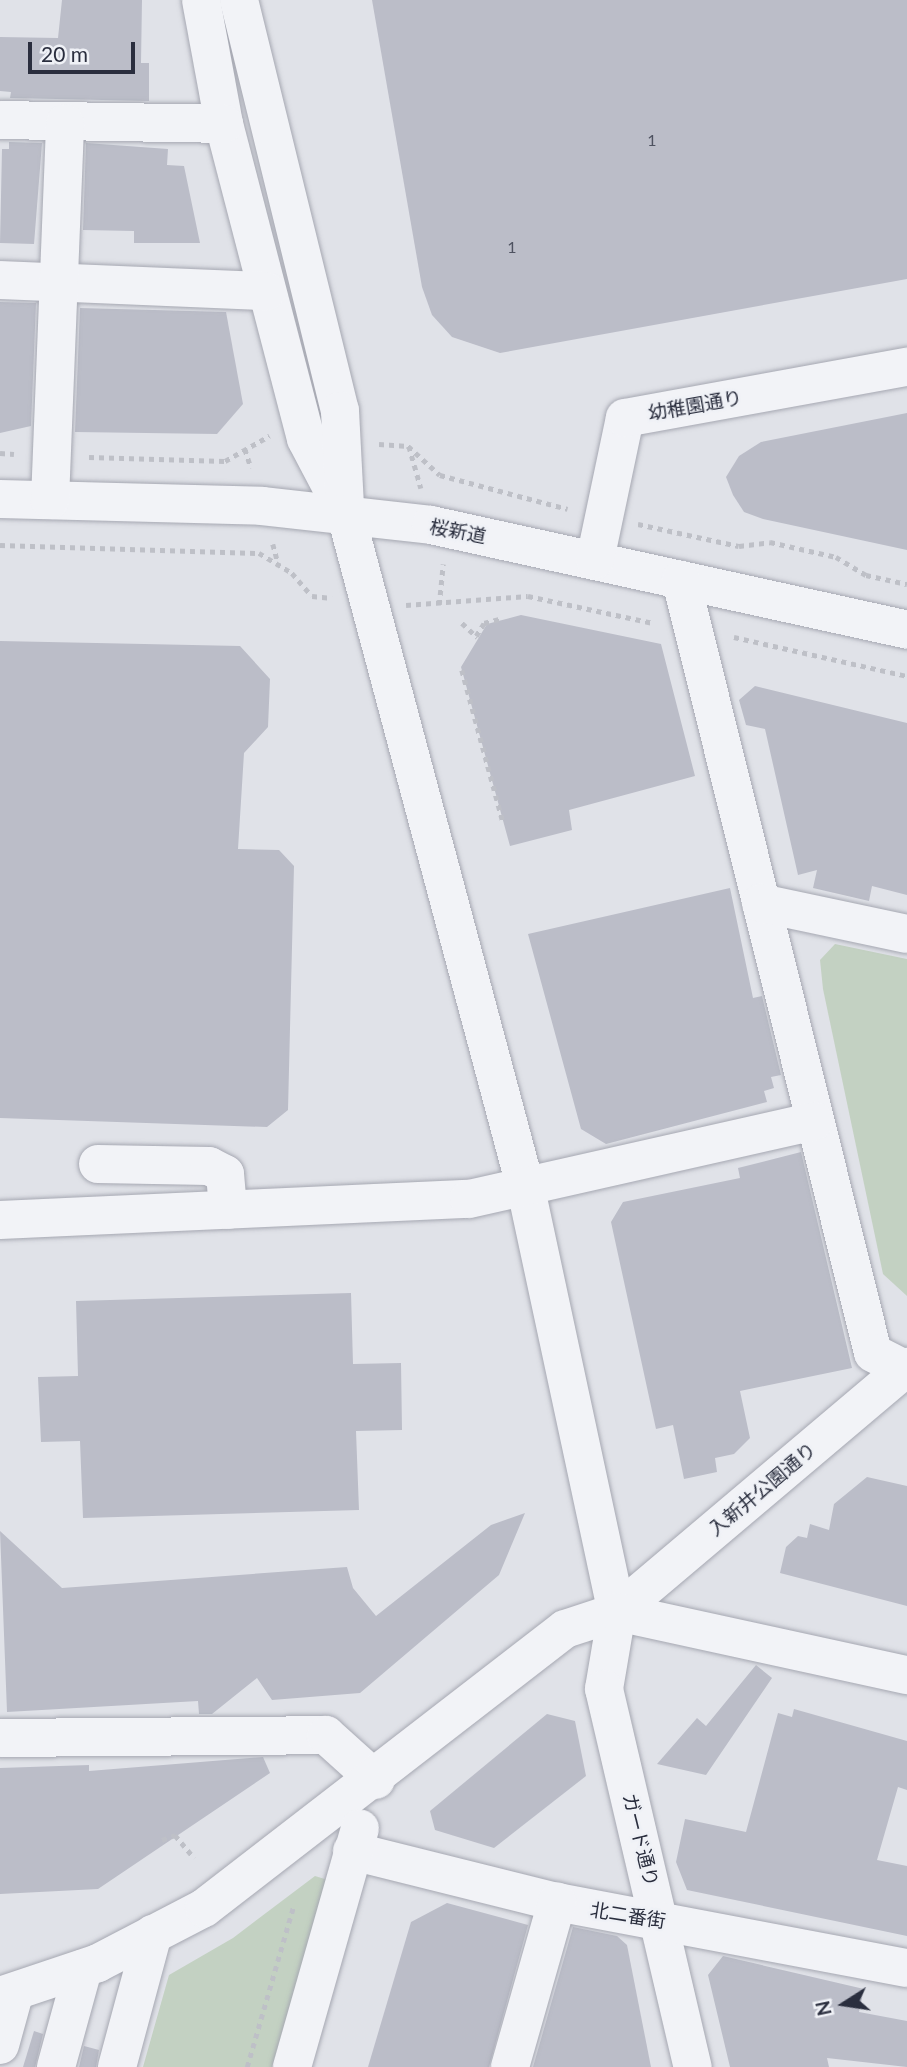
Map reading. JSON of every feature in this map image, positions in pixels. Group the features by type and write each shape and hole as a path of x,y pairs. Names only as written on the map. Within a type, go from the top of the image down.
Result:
{"street":[{"path":"201,0 224,124 306,439 346,515"},
{"path":"239,0 340,411 346,515 526,1189 617,1612"},
{"path":"0,120 224,124"},
{"path":"50,500 65,123"},
{"path":"0,280 267,291"},
{"name":"幼稚園通り","path":"595,560 625,418 907,367"},
{"name":"桜新道","path":"0,499 346,515 431,525 907,630"},
{"path":"681,580 873,1353 906,1369"},
{"path":"761,903 907,934"},
{"path":"0,1220 469,1199 526,1189 814,1121"},
{"path":"98,1164 209,1166 225,1174 228,1210"},
{"name":"入新井公園通り","path":"617,1612 906,1369"},
{"path":"0,2045 7,1995 83,1969 204,1908 376,1780 565,1629 617,1612 907,1675"},
{"name":"ガード通り","path":"617,1612 604,1689 693,2067"},
{"path":"0,1738 326,1735 376,1780"},
{"path":"292,2067 352,1852 376,1780"},
{"name":"北二番街","path":"352,1852 558,1902 660,1919 907,1968"},
{"path":"510,2067 558,1902"},
{"path":"117,2067 153,1934"},
{"path":"56,2067 83,1969"}],"path":[{"path":"78,458 225,461 267,436"},
{"path":"376,444 408,446 440,475 561,507"},
{"path":"408,446 419,482"},
{"path":"636,524 739,546 769,542 823,554 866,575 907,584"},
{"path":"0,545 259,553 292,573 312,596 330,598"},
{"path":"439,605 444,569"},
{"path":"418,607 528,596 667,622"},
{"path":"462,623 477,637 484,623 499,619"},
{"path":"724,635 907,676"},
{"path":"462,670 503,822"},
{"path":"162,1840 175,1835 194,1858"},
{"path":"247,2067 293,1908"}],"green space":[{"path":"835,944 907,959 907,1296 883,1274 823,989 820,960"},
{"path":"315,1876 328,1880 274,2067 143,2067 169,1975 233,1938"}],"building":[{"path":"62,0 142,0 141,63 149,63 149,101 10,98 11,92 0,91 0,37 58,38"},
{"path":"372,0 907,0 907,279 500,353 452,337 432,315 422,287"},
{"path":"9,142 42,143 34,244 0,243 2,149 9,149"},
{"path":"86,143 168,149 167,165 184,166 200,243 134,243 134,231 83,230"},
{"path":"0,302 36,303 31,426 0,433"},
{"path":"80,308 226,312 243,404 217,434 75,432"},
{"path":"907,413 907,550 763,519 744,512 733,495 726,477 739,456 761,442"},
{"path":"521,615 661,644 695,776 569,810 572,830 510,846 461,667 487,624"},
{"path":"0,641 240,646 270,679 268,727 244,753 238,849 279,850 294,866 288,1110 267,1127 0,1118"},
{"path":"755,686 907,723 907,895 872,886 869,901 813,888 817,870 798,875 765,729 746,725 739,700"},
{"path":"730,888 753,998 762,996 781,1075 771,1077 774,1088 764,1091 767,1102 606,1144 581,1129 528,934"},
{"path":"801,1152 852,1368 740,1391 750,1438 734,1454 715,1458 717,1472 684,1479 673,1425 656,1429 611,1222 623,1202 740,1178 738,1168"},
{"path":"351,1293 353,1364 401,1363 402,1430 356,1431 359,1510 83,1518 80,1441 41,1442 38,1377 78,1376 76,1301"},
{"path":"867,1477 907,1486 907,1606 780,1573 786,1547 798,1536 807,1538 810,1524 829,1530 834,1504"},
{"path":"525,1513 499,1575 360,1693 272,1700 257,1678 212,1714 199,1714 198,1701 7,1712 0,1531 62,1588 347,1567 353,1588 376,1616 491,1525"},
{"path":"756,1665 772,1678 706,1775 657,1764 697,1718 706,1726"},
{"path":"794,1709 907,1741 907,1790 898,1787 877,1860 907,1866 907,1936 687,1890 676,1862 685,1819 746,1832 778,1713 792,1717"},
{"path":"547,1714 575,1721 586,1776 494,1848 435,1830 430,1811"},
{"path":"263,1757 270,1773 98,1889 0,1894 0,1768 89,1765 89,1771"},
{"path":"447,1903 528,1925 489,2067 368,2067 411,1922"},
{"path":"573,1927 617,1936 627,1945 651,2067 533,2067"},
{"path":"723,1956 864,1989 859,2012 907,2021 907,2067 827,2058 829,2067 730,2067 708,1975"},
{"path":"34,2031 43,2034 35,2067 23,2067"},
{"path":"84,2046 99,2050 96,2067 79,2067"}]}
